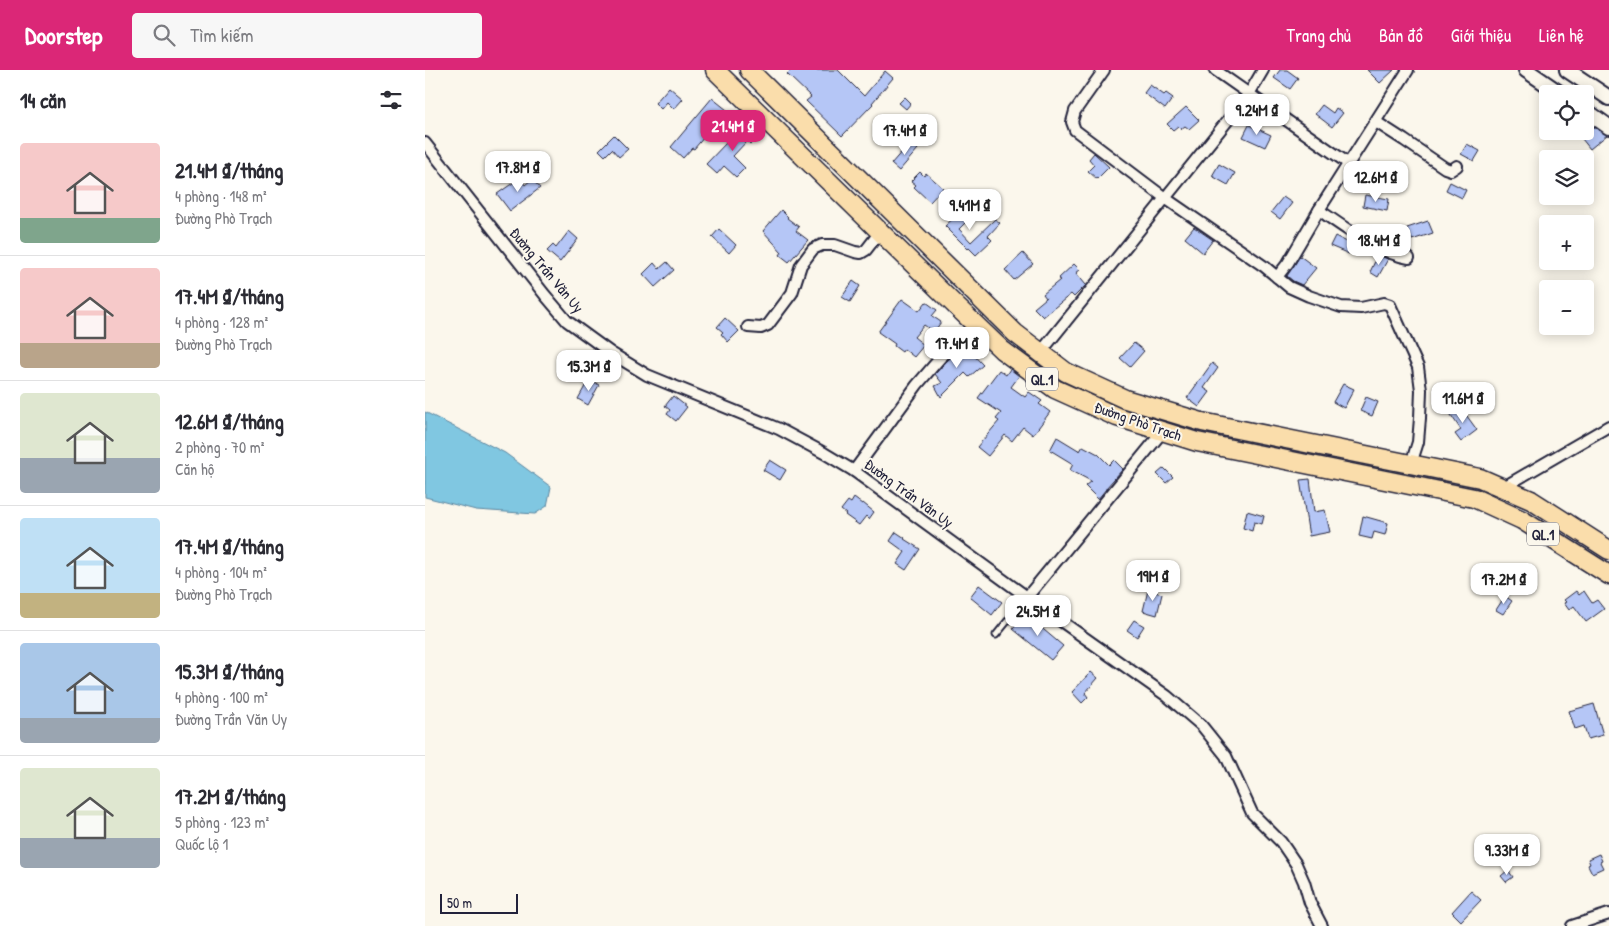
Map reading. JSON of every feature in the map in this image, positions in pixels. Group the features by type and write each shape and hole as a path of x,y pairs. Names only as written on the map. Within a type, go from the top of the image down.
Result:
{"highway":[{"name":"Đường Phò Trạch","path":"715,70 976,325 1003,350 1055,389 1117,417 1197,442 1474,498 1522,520 1609,575"},
{"name":"Đường Phò Trạch","path":"754,72 1015,333 1066,372 1125,399 1202,422 1480,478 1502,488"},
{"name":"QL.1","path":"1502,488 1531,500 1609,550"}],"street":[{"path":"1104,70 1075,111 1071,122 1075,130 1165,198 1265,267 1289,287 1341,307 1361,308 1384,303 1390,305 1418,367 1421,390 1420,418 1417,442 1411,464"},
{"path":"1215,70 1349,164"},
{"path":"1041,352 1249,94 1263,70"},
{"path":"1277,277 1288,263 1319,210 1408,70"},
{"path":"1525,70 1548,85"},
{"path":"1567,70 1609,98"},
{"path":"1594,116 1609,126"},
{"path":"1376,122 1445,168 1451,170 1457,166"},
{"name":"Đường Trần Văn Uy","path":"425,143 545,295 567,320 611,353 647,376 779,429 854,471 1167,696 1202,726 1216,741 1233,768 1247,806 1281,842 1296,864 1310,903 1322,926"},
{"path":"1319,210 1347,230 1391,254 1409,258"},
{"path":"748,327 761,328 768,325 792,293 801,265 813,249 822,245 835,244 861,253 866,250 880,232"},
{"path":"854,471 917,385 941,358 976,325"},
{"path":"1502,488 1609,426"},
{"path":"1027,597 1163,432"},
{"path":"1573,926 1609,914"}],"lane":[{"path":"996,635 1027,597"}],"water":[{"path":"425,412 505,453 551,487 547,506 535,514 476,510 425,497"}],"building":[{"path":"791,70 838,70 864,96 885,71 893,78 873,104 842,136 806,101 811,97 787,74"},
{"path":"1280,70 1287,70 1298,78 1290,89 1274,78"},
{"path":"1367,70 1394,70 1380,83"},
{"path":"1150,85 1164,95 1166,93 1173,98 1165,109 1144,93"},
{"path":"669,87 683,99 674,109 667,102 661,109 655,103"},
{"path":"905,97 911,103 906,109 899,103"},
{"path":"712,98 727,110 694,149 692,148 683,158 671,147"},
{"path":"1322,105 1333,113 1336,108 1343,113 1332,127 1315,114"},
{"path":"1186,107 1199,120 1189,129 1185,126 1181,129 1178,126 1173,130 1167,124"},
{"path":"749,122 761,132 750,144 747,141 733,156 745,168 736,177 724,166 717,174 706,164 727,142 729,144"},
{"path":"1249,125 1271,135 1265,147 1243,137"},
{"path":"1594,127 1607,135 1590,149 1583,140 1594,140"},
{"path":"614,135 628,149 619,157 612,149 605,156 599,150"},
{"path":"910,142 918,149 899,171 891,164"},
{"path":"1467,144 1480,151 1474,161 1461,154"},
{"path":"1094,153 1109,167 1097,179 1088,171 1094,165 1089,159"},
{"path":"1219,164 1235,173 1228,185 1212,176"},
{"path":"920,172 924,176 926,173 943,188 930,202 914,187 916,185 911,181"},
{"path":"520,178 525,185 532,179 540,188 510,211 497,194"},
{"path":"1450,182 1466,190 1462,198 1446,190"},
{"path":"1365,195 1389,199 1387,211 1363,206"},
{"path":"1283,197 1292,203 1280,219 1271,212"},
{"path":"962,205 972,216 959,229 971,242 995,219 1000,223 988,236 992,240 976,255 945,226 958,214 955,211"},
{"path":"781,210 787,218 799,227 796,231 808,240 789,262 780,255 782,252 763,231"},
{"path":"1428,221 1433,233 1412,240 1407,228"},
{"path":"1194,227 1213,240 1203,253 1185,238"},
{"path":"719,229 736,245 729,253 712,237"},
{"path":"569,231 578,239 560,262 547,251 553,245 556,248"},
{"path":"1335,236 1353,245 1349,254 1330,246"},
{"path":"1023,253 1033,264 1014,280 1005,270"},
{"path":"1378,255 1388,259 1378,277 1370,272"},
{"path":"1300,256 1316,268 1302,285 1287,276"},
{"path":"667,262 674,270 655,287 643,274 654,263 659,269"},
{"path":"1074,264 1080,270 1076,273 1086,285 1074,297 1071,294 1043,317 1034,308 1046,298 1043,294 1060,280 1058,279"},
{"path":"853,281 860,286 850,302 842,297"},
{"path":"902,299 919,311 926,302 937,310 932,316 941,322 934,332 924,325 914,337 924,345 914,357 904,349 902,352 894,346 895,344 878,332"},
{"path":"725,318 739,331 728,342 721,334 723,332 717,327"},
{"path":"1134,343 1144,351 1130,367 1120,358"},
{"path":"964,345 983,365 969,377 965,373 941,397 935,386 942,383 935,374"},
{"path":"1212,363 1218,368 1204,388 1210,392 1199,407 1187,398"},
{"path":"1010,369 1019,376 1011,387 1025,397 1029,392 1042,401 1039,404 1050,412 1033,435 1023,427 1012,441 1005,435 988,456 977,447 999,421 996,419 1001,413 978,398 999,370 1006,375"},
{"path":"589,379 599,385 588,405 578,399"},
{"path":"1343,384 1354,389 1344,408 1333,402"},
{"path":"673,396 687,407 676,421 667,414 670,410 665,406"},
{"path":"1366,397 1378,402 1372,416 1360,411"},
{"path":"1459,405 1477,430 1461,442 1455,434 1461,430 1449,412"},
{"path":"1057,437 1080,451 1083,446 1098,454 1109,465 1114,460 1123,469 1098,499 1085,486 1091,481 1070,470 1073,464 1050,450"},
{"path":"770,460 786,470 780,480 763,470"},
{"path":"1164,468 1173,477 1166,483 1157,474"},
{"path":"1310,479 1314,512 1325,510 1330,532 1309,536 1300,480"},
{"path":"854,498 874,512 869,519 866,516 859,525 841,510 848,501 851,503"},
{"path":"1247,511 1264,516 1262,524 1254,522 1252,531 1243,528"},
{"path":"1363,516 1388,523 1385,535 1374,532 1372,539 1359,536"},
{"path":"896,532 920,549 906,570 897,564 905,552 890,541"},
{"path":"979,585 1002,602 992,615 970,597"},
{"path":"1148,590 1162,594 1157,615 1143,611"},
{"path":"1576,591 1579,595 1584,591 1592,603 1597,600 1604,609 1586,622 1574,606 1569,610 1564,603 1566,602 1564,600"},
{"path":"1505,596 1512,601 1503,614 1496,610"},
{"path":"1025,614 1063,646 1051,660 1013,629"},
{"path":"1134,620 1144,626 1137,637 1127,630"},
{"path":"1091,672 1098,678 1085,693 1088,697 1082,703 1072,692"},
{"path":"1594,704 1603,735 1588,739 1584,726 1575,729 1569,711"},
{"path":"1599,854 1603,868 1592,873 1588,865 1590,864 1588,859"},
{"path":"1508,870 1513,877 1506,882 1501,876"},
{"path":"1471,891 1481,900 1461,921 1452,912"}]}
